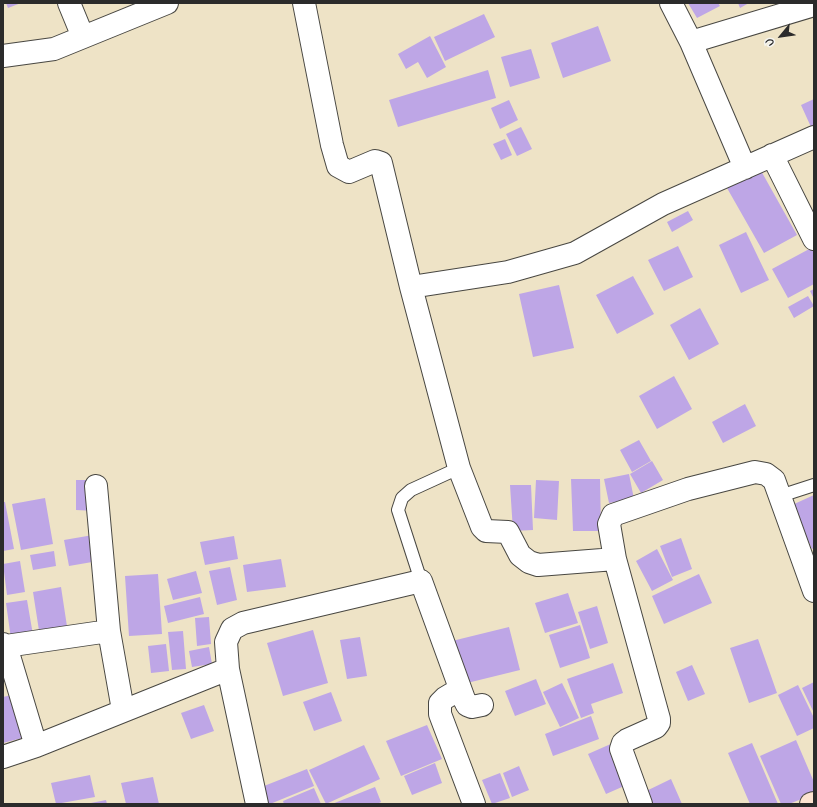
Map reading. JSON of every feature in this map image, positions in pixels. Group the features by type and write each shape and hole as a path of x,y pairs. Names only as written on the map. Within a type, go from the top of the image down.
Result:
{"street":[{"path":"69,3 83,37"},
{"path":"304,3 332,145 338,166 349,172 375,161 381,164 411,287 459,468 482,527 486,531 508,532 520,556 529,562 538,565 615,559"},
{"path":"671,3 691,42 745,168"},
{"path":"3,56 54,49 157,5"},
{"path":"691,42 814,5"},
{"path":"411,287 508,272 575,253 663,204 814,137"},
{"path":"772,155 814,239"},
{"path":"641,804 622,749 623,743 656,727 659,723 659,718 615,559 608,524 613,515 688,489 755,472 766,474 774,480 814,591"},
{"path":"96,486 110,631 123,710"},
{"path":"257,804 228,669 226,642 232,629 244,623 421,581 460,689 467,704 472,707 482,705"},
{"path":"36,746 5,645 110,631"},
{"path":"3,757 36,746 228,669"},
{"path":"460,689 440,703 440,714 474,804"}],"lane":[{"path":"421,581 398,510 402,498 411,490 459,468"},
{"path":"780,496 814,486"}],"building":[{"path":"6,3 21,3 8,8"},
{"path":"688,3 718,3 720,6 697,18"},
{"path":"738,3 749,3 740,8"},
{"path":"484,14 495,37 445,61 434,37"},
{"path":"598,26 611,61 563,78 551,43"},
{"path":"430,36 446,67 427,78 418,62 406,69 398,54"},
{"path":"531,49 540,78 510,87 501,57"},
{"path":"488,70 496,98 398,127 389,100"},
{"path":"814,99 814,126 811,127 801,105"},
{"path":"509,100 518,120 500,129 491,108"},
{"path":"521,127 532,149 517,156 506,134"},
{"path":"505,139 512,155 501,160 493,144"},
{"path":"760,169 797,235 764,253 727,188"},
{"path":"688,211 693,220 672,232 667,222"},
{"path":"746,232 769,280 741,293 719,245"},
{"path":"678,246 693,277 664,291 648,260"},
{"path":"813,247 814,284 788,298 772,269"},
{"path":"633,276 654,314 617,334 596,295"},
{"path":"559,285 574,348 533,357 519,294"},
{"path":"814,289 814,299 810,291"},
{"path":"808,296 814,306 794,318 788,307"},
{"path":"700,308 719,344 689,360 670,325"},
{"path":"674,376 692,409 657,429 639,396"},
{"path":"745,404 756,426 723,443 712,422"},
{"path":"639,440 651,461 632,472 620,450"},
{"path":"652,461 663,480 641,493 630,474"},
{"path":"629,474 634,499 609,503 604,479"},
{"path":"571,479 600,479 601,531 573,531"},
{"path":"76,480 95,480 95,511 76,510"},
{"path":"536,480 559,481 557,520 534,518"},
{"path":"510,485 531,485 533,530 513,531"},
{"path":"814,495 814,548 812,549 792,505"},
{"path":"45,498 53,544 21,550 12,504"},
{"path":"3,502 5,502 14,549 3,551"},
{"path":"93,535 98,561 69,566 64,540"},
{"path":"234,536 238,559 205,565 200,542"},
{"path":"681,538 692,569 672,577 660,546"},
{"path":"657,549 673,580 652,591 636,561"},
{"path":"54,551 56,566 33,570 30,555"},
{"path":"281,559 286,587 247,592 243,565"},
{"path":"20,561 25,592 7,595 3,564"},
{"path":"230,567 237,600 217,605 209,571"},
{"path":"196,571 202,593 173,600 167,579"},
{"path":"158,574 162,634 129,636 125,576"},
{"path":"699,574 712,603 664,624 652,596"},
{"path":"61,587 68,633 40,637 33,592"},
{"path":"568,593 578,623 545,633 535,603"},
{"path":"200,597 204,614 168,623 164,606"},
{"path":"27,600 33,635 11,639 6,603"},
{"path":"597,606 608,643 590,649 578,612"},
{"path":"209,617 211,644 197,646 195,618"},
{"path":"580,625 590,658 560,668 549,635"},
{"path":"509,627 520,670 463,684 452,641"},
{"path":"313,630 328,683 283,696 267,643"},
{"path":"183,631 186,669 172,670 168,632"},
{"path":"360,637 367,676 347,679 340,640"},
{"path":"758,639 777,693 749,703 730,648"},
{"path":"166,644 169,671 151,673 148,646"},
{"path":"209,647 212,664 192,667 189,651"},
{"path":"613,663 623,693 591,704 594,713 581,718 567,679"},
{"path":"692,665 705,694 688,701 676,672"},
{"path":"536,679 546,704 515,716 505,691"},
{"path":"814,682 814,713 802,688"},
{"path":"562,683 579,718 560,727 543,692"},
{"path":"798,685 814,718 814,728 797,736 778,695"},
{"path":"331,692 342,721 314,731 303,702"},
{"path":"16,694 26,737 3,743 3,697"},
{"path":"204,705 214,731 191,739 181,713"},
{"path":"591,716 599,739 553,756 545,734"},
{"path":"427,725 442,759 401,776 386,741"},
{"path":"796,740 814,782 814,794 789,804 781,804 760,756"},
{"path":"613,743 631,783 606,794 588,754"},
{"path":"752,743 778,804 750,804 728,753"},
{"path":"364,745 380,779 326,804 309,770"},
{"path":"435,763 442,783 412,795 404,776"},
{"path":"519,766 529,790 512,797 503,773"},
{"path":"307,769 314,786 270,804 265,804 259,788"},
{"path":"500,773 510,798 492,804 482,780"},
{"path":"90,775 95,797 56,804 51,783"},
{"path":"153,777 159,804 126,804 121,783"},
{"path":"671,779 682,804 642,804 638,795"},
{"path":"375,787 381,802 377,804 332,804"},
{"path":"314,788 321,804 284,804 283,801"},
{"path":"106,800 107,804 91,804 91,803"}]}
